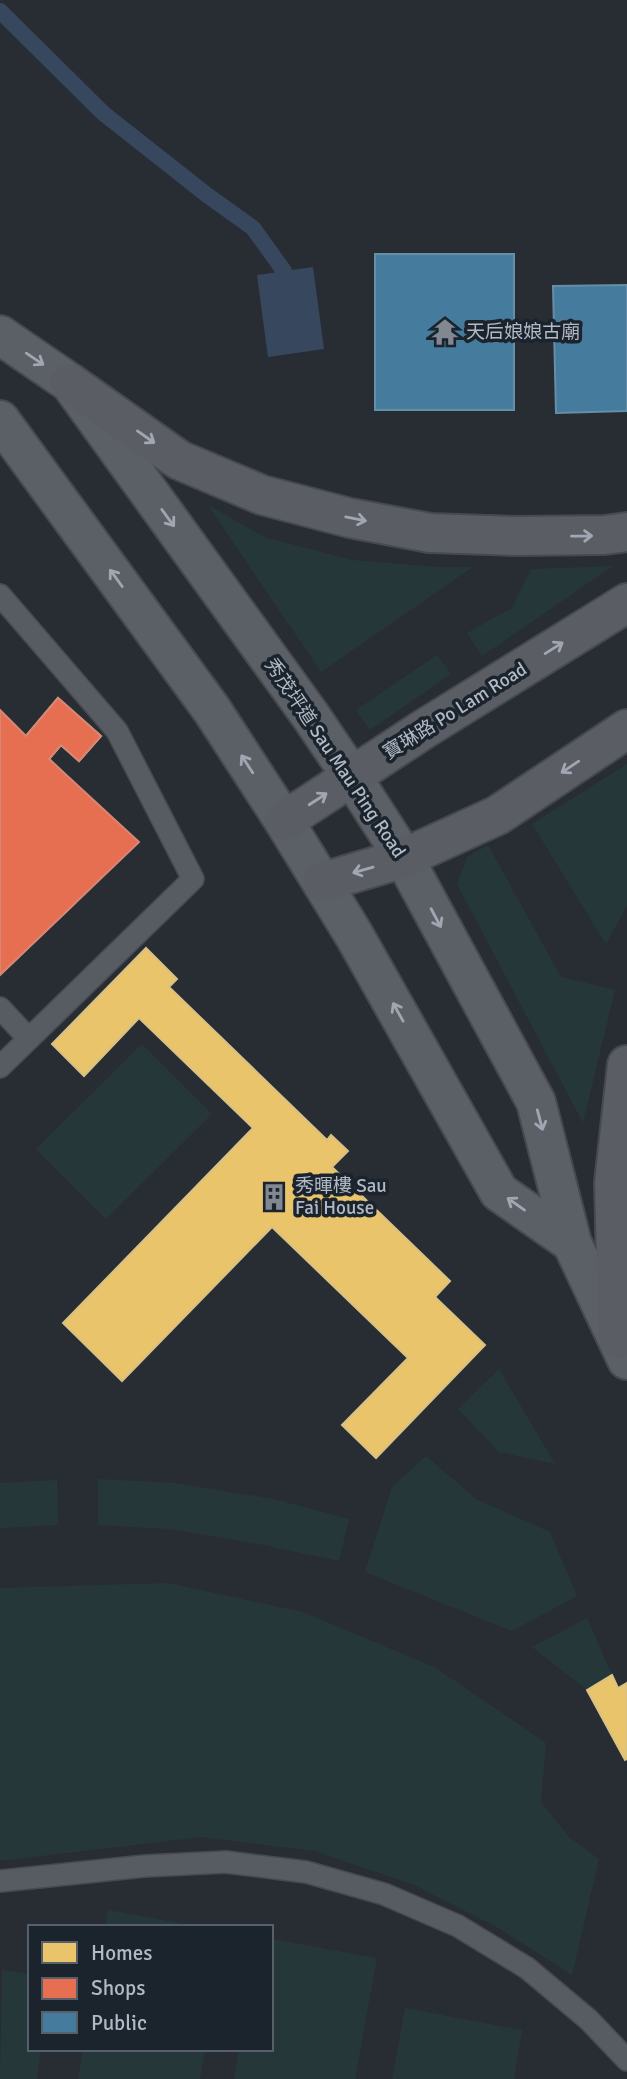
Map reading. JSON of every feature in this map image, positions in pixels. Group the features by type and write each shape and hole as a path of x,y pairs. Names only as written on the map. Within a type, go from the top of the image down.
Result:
{"main road":[{"name":"秀茂坪道 Sau Mau Ping Road","path":"0,335 70,383 302,704 404,858 536,1102 572,1243 623,1349"},
{"path":"70,383 179,460 262,495 350,519 430,533 527,536 627,532"},
{"name":"秀茂坪道 Sau Mau Ping Road","path":"0,420 212,710 284,821 323,883 499,1192 572,1243"},
{"name":"寶琳路 Po Lam Road","path":"284,821 627,603"},
{"path":"323,883 404,858 498,815 627,729"},
{"path":"623,1349 614,1183 627,1065"}],"lane":[{"path":"0,594 117,731 193,879 0,1067"},
{"path":"0,1008 29,1039"},
{"path":"0,1881 145,1866 226,1862 306,1872 384,1894 458,1926 527,1968 589,2020 627,2060"}],"shaded area":[{"path":"208,505 264,537 352,560 473,567 321,672"},
{"path":"613,566 482,656 467,633 512,608 531,569"},
{"path":"437,655 451,674 370,730 356,710"},
{"path":"627,764 627,906 606,944 532,824"},
{"path":"488,845 561,977 615,990 583,1123 457,884 467,857"},
{"path":"142,1044 212,1114 106,1219 36,1149"},
{"path":"499,1369 555,1464 499,1452 458,1409"},
{"path":"426,1456 476,1499 550,1532 577,1596 512,1631 365,1572 392,1487"},
{"path":"98,1479 175,1483 274,1499 349,1519 339,1561 168,1529 98,1525"},
{"path":"57,1480 58,1525 0,1528 0,1483"},
{"path":"168,1583 303,1612 436,1668 546,1743 541,1802 569,1837 599,1859 572,1975 500,1929 414,1885 315,1851 201,1837 0,1861 0,1588"},
{"path":"587,1618 612,1675 587,1690 532,1647"},
{"path":"108,1910 189,1925 105,1925"},
{"path":"273,1939 377,1958 355,2079 234,2079 239,2051 273,2051"},
{"path":"2,1970 28,1974 28,2051 41,2051 37,2079 0,2079"},
{"path":"405,2008 522,2030 514,2079 392,2079"},
{"path":"83,2051 205,2051 200,2079 78,2079"}],"water":[{"path":"313,267 324,349 268,357 257,275"}],"building: Homes":[{"path":"58,698 101,736 79,761 61,745 49,759 76,785 76,902 11,964 0,964 0,893 5,893 5,809 0,810 0,738 26,736"},
{"name":"秀暉樓 Sau Fai House","path":"146,948 177,979 169,987 327,1140 331,1135 348,1151 332,1167 450,1281 435,1297 485,1345 376,1458 342,1425 408,1358 272,1227 122,1381 63,1323 253,1128 139,1018 84,1076 52,1044"},
{"path":"612,1675 618,1688 627,1683 625,1760 587,1690"}],"building: Shops":[{"path":"58,698 101,736 79,761 61,745 49,759 139,842 0,975 0,710 26,736"}],"building: Public":[{"name":"天后娘娘古廟","path":"375,254 514,254 514,410 375,410"},
{"path":"627,285 627,411 556,413 553,286"}],"waterway":[{"path":"0,11 103,113 253,228 284,271"}],"place":[{"name":"天后娘娘古廟","path":"445,332"},
{"name":"秀暉樓 Sau Fai House","path":"274,1197"}]}
